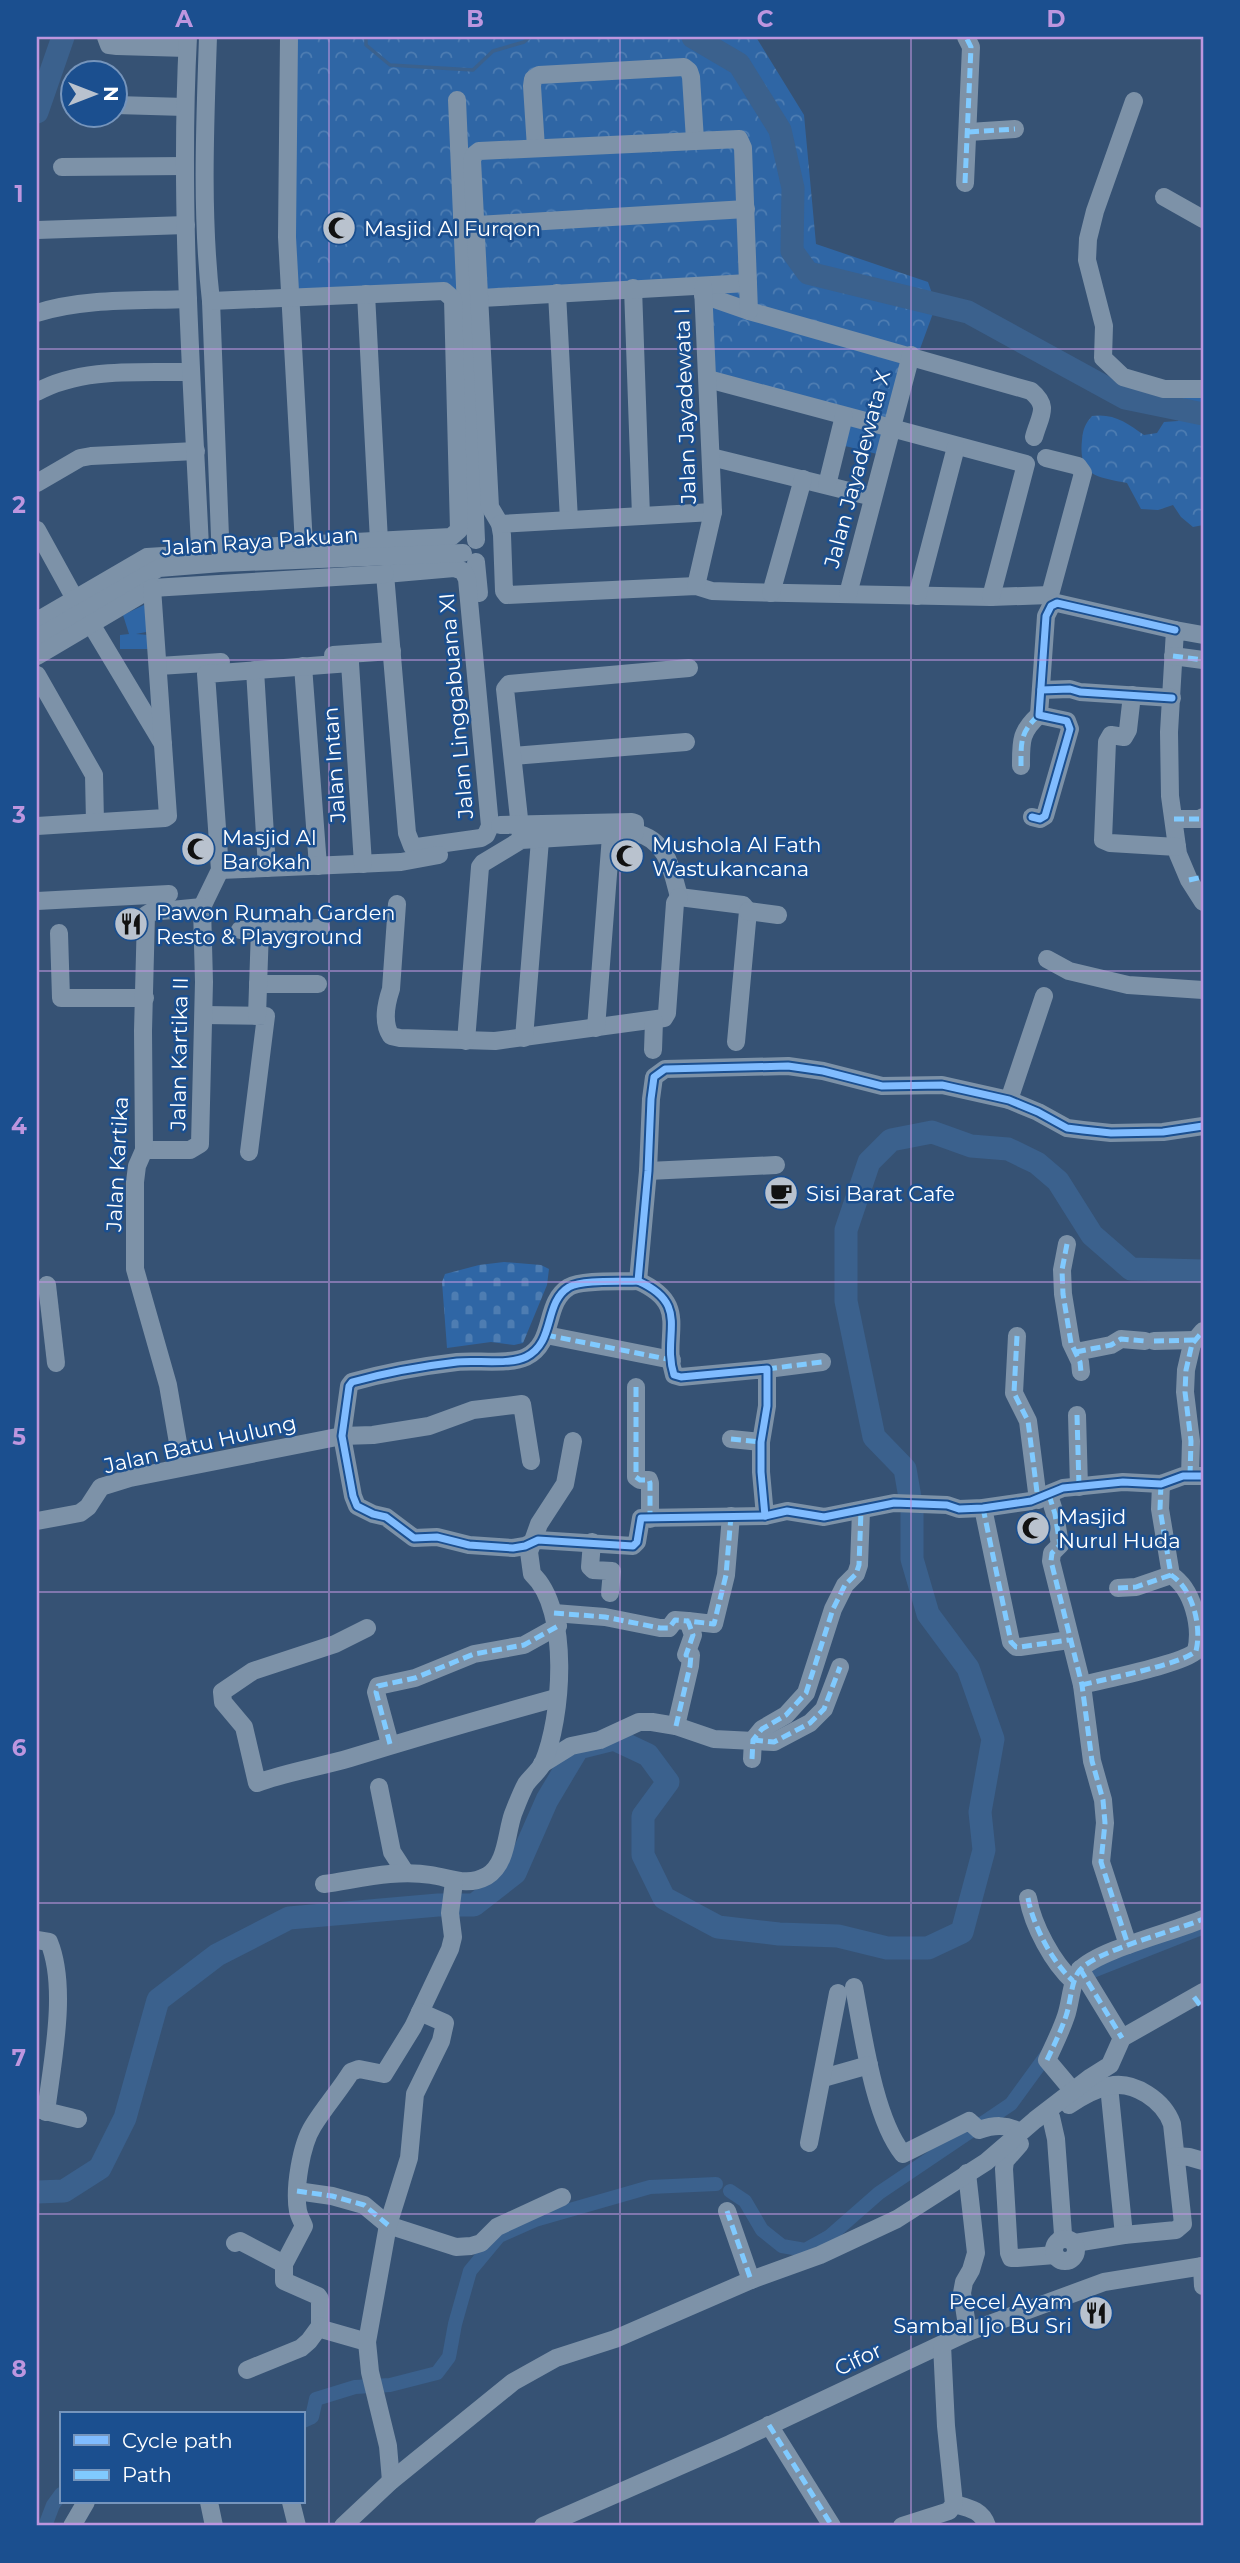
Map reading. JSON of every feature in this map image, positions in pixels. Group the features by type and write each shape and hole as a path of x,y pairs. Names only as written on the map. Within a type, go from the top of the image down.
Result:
{"street":[{"path":"37,621 147,557 199,552 186,225 185,107 188,42 117,46 108,45 106,37"},
{"path":"208,37 206,262 211,301 221,556 304,545 451,537 459,530 453,299 444,291 211,301"},
{"path":"289,37 287,236 304,545"},
{"path":"965,183 971,47 966,37"},
{"path":"536,148 532,86 533,79 539,75 684,67 691,77 695,140"},
{"path":"457,100 476,551 510,835"},
{"path":"1134,101 1095,211 1088,239 1087,260 1104,326 1103,358 1123,377 1164,389 1203,389"},
{"path":"130,105 185,107"},
{"path":"969,131 1015,129"},
{"path":"749,311 743,148 738,139 479,151 474,155 472,160 490,507 501,530 503,591 507,595 696,586 712,591 771,593 1046,596 1052,592 1083,473 1078,466 1046,458"},
{"path":"62,167 185,166"},
{"path":"1164,197 1203,219"},
{"path":"477,225 746,209"},
{"path":"37,230 186,225"},
{"path":"481,298 633,288 703,290 748,283"},
{"path":"633,288 641,516"},
{"path":"703,290 749,311 1031,391 1041,400 1043,406 1034,437"},
{"name":"Jalan Jayadewata I","path":"696,586 713,504 703,290"},
{"path":"557,293 569,520"},
{"path":"366,294 379,541"},
{"path":"37,313 62,306 188,299"},
{"name":"Jalan Jayadewata X","path":"848,594 911,355"},
{"path":"37,392 66,379 94,375 191,372"},
{"path":"708,379 1026,464 991,597"},
{"path":"827,485 844,416"},
{"path":"917,596 956,447"},
{"path":"37,483 80,458 195,451"},
{"path":"711,457 873,497"},
{"path":"476,551 501,530 569,520 641,516 713,504 731,461"},
{"path":"771,593 803,479"},
{"path":"37,530 75,599"},
{"name":"Jalan Raya Pakuan","path":"37,638 159,568 221,556 476,551 502,555"},
{"name":"Jalan Linggabuana XI","path":"454,568 463,571 467,579 490,826 486,835 481,838 416,847 409,842 385,574 454,568"},
{"path":"37,656 152,587 385,574"},
{"path":"37,827 165,818 170,811 152,587"},
{"path":"1021,766 1025,728 1039,715 1046,616 1054,604 1203,635"},
{"path":"91,624 165,747"},
{"path":"1175,630 1168,770 1177,847 1196,878 1203,902"},
{"path":"159,666 392,651"},
{"path":"1173,656 1203,660"},
{"name":"Jalan Intan","path":"303,666 350,663 363,864"},
{"path":"202,907 220,870 206,674 303,666 318,866"},
{"path":"466,1041 480,867 510,835 513,756 505,689 509,684 689,668"},
{"path":"255,670 267,868"},
{"path":"37,676 94,775 95,822"},
{"path":"1041,690 1070,689 1080,692 1172,698"},
{"path":"1132,695 1128,730 1124,737 1111,735 1107,742 1104,841 1177,847"},
{"path":"1032,817 1040,819 1045,816 1070,729 1067,721 1039,715"},
{"path":"513,756 686,742"},
{"path":"1174,819 1203,817"},
{"path":"220,870 401,862 485,847 510,835 632,822 635,823 635,833"},
{"path":"397,904 391,989 387,1001 386,1028 391,1036 466,1041 524,1038 664,1018 667,1013 676,903 679,897 669,859 663,849 653,839 635,833 540,840 510,835"},
{"path":"596,1028 611,836"},
{"path":"524,1038 540,840"},
{"path":"37,901 169,894"},
{"path":"679,897 778,915"},
{"name":"Jalan Kartika","path":"182,1466 168,1385 135,1269 135,1182 137,1166 144,1150 146,915 151,912 202,907"},
{"name":"Jalan Kartika II","path":"144,1150 190,1150 200,1144 204,1015 202,907"},
{"path":"736,1042 745,908"},
{"path":"240,930 321,928"},
{"path":"257,1016 260,929"},
{"path":"59,933 61,998 145,998"},
{"path":"1046,959 1069,971 1128,985 1203,990"},
{"path":"258,984 318,984"},
{"path":"1009,1100 1044,996"},
{"path":"204,1015 267,1016 249,1152"},
{"path":"653,1050 654,1021"},
{"path":"638,1282 648,1171 651,1099 654,1077 665,1069 789,1066 883,1086 942,1085 1009,1100 1067,1128 1111,1133 1163,1132 1203,1126"},
{"path":"648,1171 776,1165"},
{"path":"1067,1244 1062,1270 1063,1294 1072,1343 1081,1372"},
{"path":"822,1362 681,1377 674,1375 671,1308 661,1295 638,1282 569,1287 561,1295 550,1316 543,1343 523,1358 455,1362 352,1382 342,1436 353,1496 358,1506 386,1517 414,1538 437,1537 469,1545 513,1548 538,1539 633,1546 637,1542 641,1518 765,1516 787,1511 824,1517 894,1503 947,1505 959,1509 983,1508 1043,1497 1063,1488 1122,1482 1161,1484 1197,1476 1185,1392 1186,1370 1192,1344 1199,1336"},
{"path":"47,1285 56,1363"},
{"path":"546,1335 672,1360"},
{"path":"1017,1336 1014,1393 1028,1421 1043,1497 1055,1514 1060,1545 1052,1553 1051,1561 1082,1685 1092,1761 1103,1800 1105,1823 1101,1862 1128,1945"},
{"path":"1076,1352 1111,1345 1121,1339 1149,1341 1199,1336"},
{"path":"765,1516 761,1442 767,1406 767,1369"},
{"path":"636,1387 636,1477 638,1480 649,1480 650,1519"},
{"name":"Jalan Batu Hulung","path":"37,1521 80,1513 88,1507 101,1488 114,1482 182,1466 342,1436 373,1435 429,1426 474,1410 522,1404 531,1461"},
{"path":"1077,1415 1079,1487"},
{"path":"731,1439 761,1442"},
{"path":"324,1884 405,1872 432,1875 454,1882 474,1882 496,1869 501,1861 513,1815 526,1784 542,1764 555,1728 559,1655 556,1619 537,1578 532,1574 529,1552 539,1524 565,1484 573,1441"},
{"path":"1082,1685 1170,1662 1196,1651 1198,1634 1192,1604 1177,1579 1171,1575 1160,1509 1161,1484"},
{"path":"983,1508 1011,1642 1020,1647 1069,1640"},
{"path":"752,1759 753,1740 762,1728 786,1715 806,1693 833,1609 859,1565 861,1511"},
{"path":"390,1744 376,1692 378,1686 415,1678 474,1654 524,1645 556,1619 605,1617 660,1628 669,1628 675,1619 714,1624 726,1575 731,1516"},
{"path":"592,1542 590,1567 593,1570 612,1571 610,1593"},
{"path":"1118,1588 1136,1587 1171,1575"},
{"path":"677,1726 691,1666 691,1655 686,1655 693,1635 688,1621"},
{"path":"367,1628 335,1644 253,1671 222,1692 223,1702 244,1727 257,1783 280,1774 348,1758 556,1698"},
{"path":"542,1764 571,1746 600,1740 639,1722 677,1726 713,1739 774,1742 810,1723 824,1709 840,1667"},
{"path":"380,1787 392,1852 405,1872"},
{"path":"247,2370 301,2348 320,2326 320,2299 314,2293 284,2281 284,2264 303,2230 303,2222 298,2214 297,2191 305,2142 313,2126 354,2069 378,2074 387,2071 420,2012 450,1949 454,1926 450,1913 454,1882"},
{"path":"1028,1898 1052,1955 1080,1975 1122,2038"},
{"path":"1073,2091 1047,2060 1067,2015 1080,1975 1091,1962 1128,1945 1203,1919"},
{"path":"37,1940 49,1942 53,1952 58,2024 41,2110 78,2119"},
{"path":"809,2143 822,2078 846,1990 892,2140 903,2154 969,2121 979,2130 991,2126 1010,2126 1020,2133"},
{"path":"355,2522 391,2480 513,2382 556,2358 615,2339 751,2280 820,2255 898,2219 986,2162 1073,2091 1110,2065 1122,2038 1200,1999"},
{"path":"391,2480 388,2446 370,2372 368,2342 388,2225 409,2158 415,2094 441,2041 445,2023 420,2012"},
{"path":"822,2078 869,2065"},
{"path":"1109,2086 1124,2235"},
{"path":"1109,2086 1131,2088 1153,2098 1169,2117 1176,2156 1183,2224 1181,2228 1124,2235 1066,2249 1011,2258 1005,2161 1011,2152 1051,2117 1071,2103 1109,2086"},
{"path":"1051,2117 1056,2139 1066,2249 1076,2291"},
{"path":"1176,2156 1203,2161"},
{"path":"967,2173 976,2253 962,2293 968,2332"},
{"path":"297,2191 332,2196 364,2205 388,2225 456,2247 481,2243 496,2227 562,2197"},
{"path":"727,2211 751,2280"},
{"path":"235,2243 240,2241 284,2264"},
{"path":"1203,2266 1203,2286"},
{"name":"Cifor","path":"543,2526 968,2332 1104,2282 1203,2266"},
{"path":"320,2326 325,2330 368,2342"},
{"path":"902,2526 949,2511 954,2504 946,2426 942,2345"},
{"path":"769,2425 832,2526"},
{"path":"72,2526 85,2504"},
{"path":"209,2504 214,2526"},
{"path":"291,2504 296,2526"},
{"path":"954,2504 973,2509 985,2518 987,2526"}],"green space":[{"path":"292,37 756,37 804,115 816,244 928,282 936,305 890,431 710,383 706,286 290,299"},
{"path":"1203,389 1203,525 1193,527 1181,517 1173,505 1158,510 1141,509 1127,483 1099,477 1087,468 1083,461 1082,440 1085,427 1092,416 1114,418 1144,435 1157,433 1164,422 1178,421 1186,410 1171,408 1162,397"},
{"path":"851,424 883,433 877,454 845,446"},
{"path":"146,604 146,632 136,634 149,635 149,649 120,649 120,635 129,634 123,615"},
{"path":"504,1262 541,1265 549,1269 547,1285 523,1343 514,1345 491,1342 447,1348 442,1282 445,1274"}],"waterway":[{"path":"37,112 63,37"},
{"path":"366,37 366,45 390,65 473,70 493,51 524,42 530,37"},
{"path":"693,37 739,64 780,130 793,188 792,251 808,273 968,312 1125,398 1203,414"},
{"path":"37,2192 64,2191 100,2168 125,2118 158,2000 217,1955 289,1918 438,1905 474,1905 515,1873 547,1800 578,1748 614,1739 648,1755 668,1782 643,1816 643,1855 664,1898 718,1927 779,1934 838,1936 887,1948 928,1948 962,1932 984,1850 980,1812 993,1739 968,1668 928,1614 912,1559 912,1509 905,1469 874,1437 846,1301 846,1230 869,1162 891,1140 932,1132 971,1146 1008,1149 1037,1163 1058,1181 1092,1235 1131,1269 1203,1271"},
{"path":"1079,1982 1080,1976 1199,1929"},
{"path":"730,2191 745,2201 762,2230 782,2246 805,2250 830,2236 879,2193 1011,2104 1051,2049"},
{"path":"304,2421 312,2417 316,2399 355,2387 390,2385 437,2373 449,2357 470,2271 499,2236 535,2220 650,2187 716,2184"},
{"path":"45,2526 60,2495"}],"marked path":[{"path":"965,183 971,47 966,37"},
{"path":"969,132 1015,129"},
{"path":"1173,656 1203,660"},
{"path":"1021,766 1025,732 1039,715"},
{"path":"1174,819 1203,817"},
{"path":"1189,880 1203,877"},
{"path":"1067,1244 1062,1270 1063,1294 1071,1343 1080,1362 1081,1372"},
{"path":"1190,1476 1191,1441 1185,1392 1186,1370 1192,1344 1203,1331"},
{"path":"546,1335 672,1360"},
{"path":"1017,1336 1014,1393 1028,1421 1038,1500"},
{"path":"1076,1352 1111,1345 1121,1339 1145,1341"},
{"path":"1154,1341 1195,1340"},
{"path":"767,1369 822,1362"},
{"path":"636,1387 636,1477 649,1480 650,1519"},
{"path":"1077,1415 1079,1487"},
{"path":"731,1439 761,1442"},
{"path":"1082,1685 1160,1666 1196,1651 1198,1631 1194,1609 1185,1589 1171,1575 1160,1509 1161,1484"},
{"path":"1049,1495 1060,1545 1052,1553 1051,1561 1082,1685 1092,1761 1103,1800 1105,1823 1101,1862 1128,1945"},
{"path":"983,1508 1011,1642 1020,1647 1069,1640"},
{"path":"752,1759 753,1740 762,1729 786,1715 806,1693 833,1609 859,1565 861,1511"},
{"path":"676,1726 690,1666 691,1655 686,1655 693,1635 688,1621 714,1624 726,1575 731,1516"},
{"path":"1118,1588 1136,1587 1171,1575"},
{"path":"554,1613 605,1617 660,1628 669,1628 675,1620 688,1621"},
{"path":"390,1744 376,1692 378,1686 415,1678 474,1654 524,1645 558,1626"},
{"path":"753,1740 774,1742 810,1723 824,1709 840,1667"},
{"path":"1028,1898 1034,1920 1045,1943 1073,1981"},
{"path":"1047,2060 1064,2022 1075,1979 1080,1970 1119,1948 1203,1919"},
{"path":"1080,1969 1122,2038"},
{"path":"1194,1997 1203,2009"},
{"path":"297,2191 332,2196 364,2205 388,2225"},
{"path":"727,2211 751,2280"},
{"path":"769,2425 832,2526"}],"cycle path":[{"path":"1032,817 1040,819 1045,816 1070,729 1067,721 1039,715 1046,616 1051,606 1057,603 1175,630"},
{"path":"1041,690 1070,689 1080,692 1172,698"},
{"path":"1203,1126 1163,1132 1111,1133 1067,1128 1009,1100 942,1085 882,1086 823,1071 788,1066 665,1069 654,1077 651,1099 648,1171 638,1281 593,1282 569,1287 556,1303 542,1342 526,1357 502,1362 444,1364 352,1382 349,1386 342,1436 357,1506 386,1517 414,1538 437,1537 469,1545 513,1548 538,1540 633,1546 637,1542 641,1518 765,1516 787,1511 824,1517 894,1503 947,1505 959,1509 983,1508 1031,1501 1063,1488 1123,1482 1161,1484 1183,1476 1203,1476"},
{"path":"638,1281 655,1290 670,1310 670,1346 674,1375 681,1377 767,1369 767,1406 761,1442 765,1516"}],"place":[{"name":"Masjid Al Furqon","path":"339,228"},
{"name":"Masjid Al Barokah","path":"198,849"},
{"name":"Mushola Al Fath Wastukancana","path":"627,856"},
{"name":"Pawon Rumah Garden Resto & Playground","path":"131,924"},
{"name":"Sisi Barat Cafe","path":"781,1193"},
{"name":"Masjid Nurul Huda","path":"1033,1528"},
{"name":"Pecel Ayam Sambal Ijo Bu Sri","path":"1096,2313"}]}
